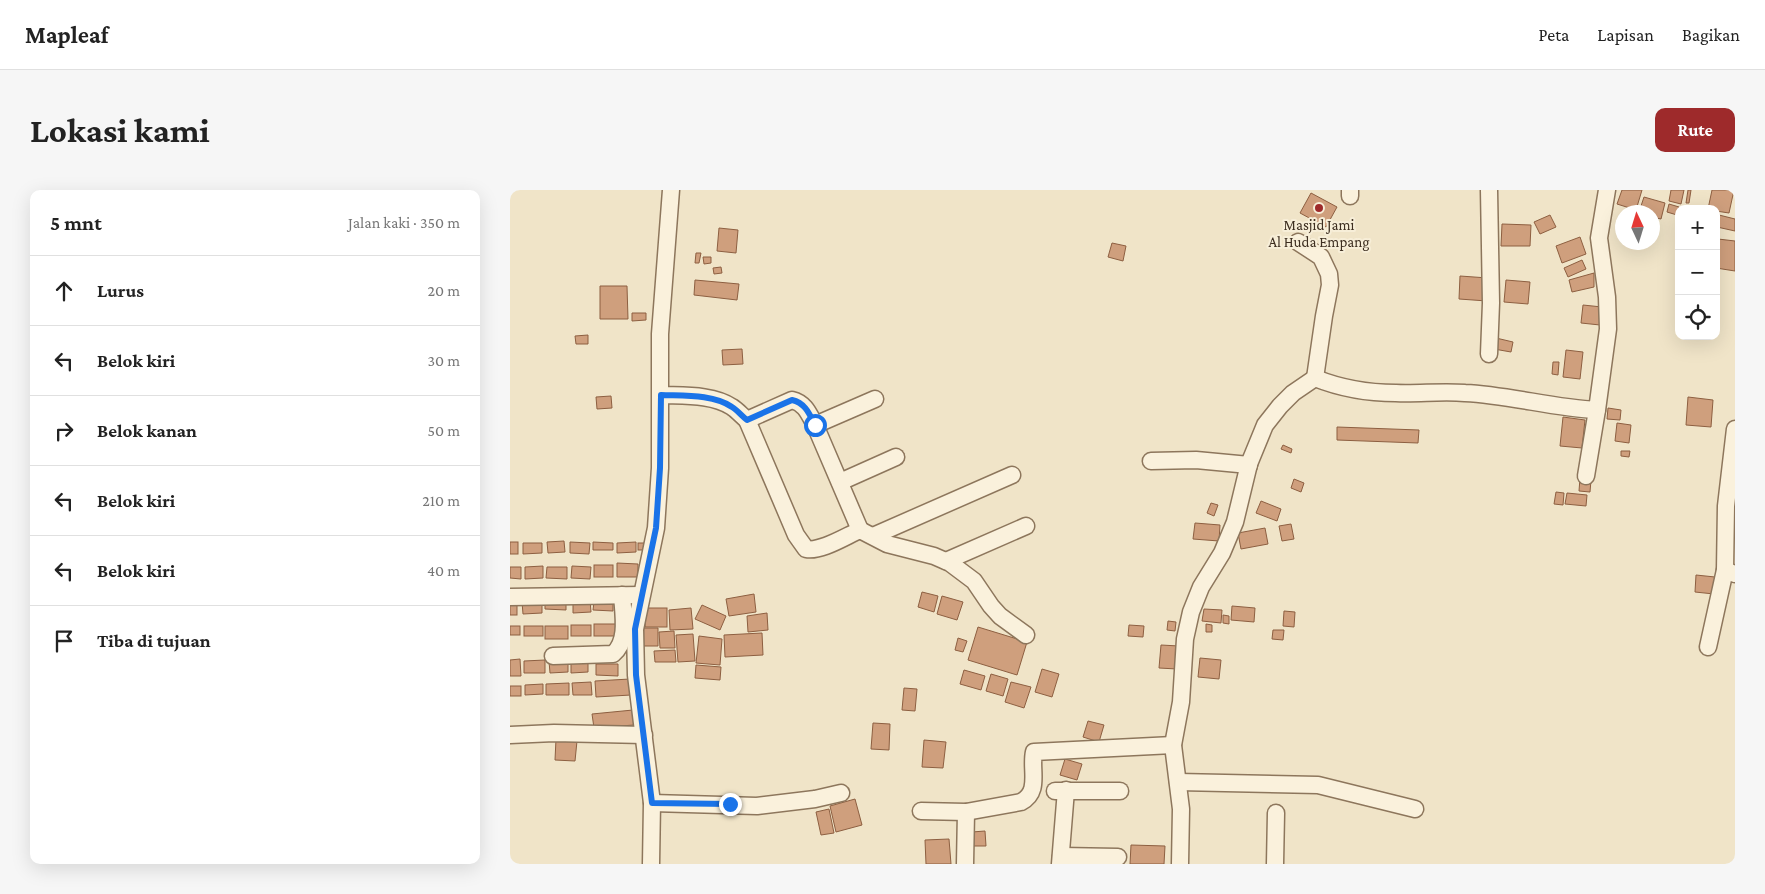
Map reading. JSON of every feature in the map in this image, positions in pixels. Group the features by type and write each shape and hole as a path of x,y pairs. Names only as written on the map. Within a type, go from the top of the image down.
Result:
{"street":[{"path":"651,864 652,803 635,652 635,629 656,528 660,468 660,334 671,190"},
{"path":"1488,190 1492,303 1489,354"},
{"path":"1586,476 1608,329 1607,297 1599,238 1607,190"},
{"path":"1180,864 1181,809 1173,745 1181,702 1185,639 1191,612 1201,588 1222,553 1236,522 1248,465 1265,425 1293,393 1314,378 1330,285 1329,274 1322,257 1298,242"},
{"path":"1314,378 1349,388 1394,394 1465,392 1597,410"},
{"path":"661,395 693,397 723,402 732,406 747,420 796,534 806,549 821,548 867,533 1012,475"},
{"path":"815,425 875,399"},
{"path":"747,420 792,400 800,402 806,408 815,425 840,482 867,533 887,544 921,552 946,561 962,570 974,581 1000,616 1026,635"},
{"path":"1708,646 1730,572 1726,506 1735,429"},
{"path":"840,482 896,457"},
{"path":"1151,461 1196,460 1248,465"},
{"path":"946,561 1026,526"},
{"path":"553,656 613,654 617,651 624,632 622,595"},
{"path":"510,597 641,595"},
{"path":"510,735 554,733 644,735"},
{"path":"921,811 966,812 1022,802 1028,799 1032,789 1034,752 1173,745"},
{"path":"1178,782 1318,785 1415,809"},
{"path":"1118,857 1061,860 1061,790 1120,791"},
{"path":"652,803 757,806 815,799 841,793"},
{"path":"965,864 966,812"},
{"path":"1275,864 1276,812"}],"building":[{"path":"1622,190 1642,190 1638,205 1617,204"},
{"path":"1671,190 1684,190 1681,204 1669,201"},
{"path":"1688,190 1691,190 1689,203 1686,203"},
{"path":"1712,190 1734,190 1729,213 1720,212 1720,205 1709,205"},
{"path":"1311,193 1337,207 1326,227 1300,213"},
{"path":"1644,197 1665,203 1661,219 1660,205 1641,205"},
{"path":"1669,204 1675,206 1675,214 1667,212"},
{"path":"1550,215 1556,227 1540,234 1534,222"},
{"path":"1720,215 1735,219 1735,231 1720,228"},
{"path":"1502,224 1531,225 1530,246 1501,246"},
{"path":"719,228 738,230 736,253 717,251"},
{"path":"1580,237 1586,254 1562,263 1556,246"},
{"path":"1720,239 1735,241 1735,271 1720,269"},
{"path":"1112,243 1126,246 1123,261 1108,257"},
{"path":"696,253 701,253 699,263 695,263"},
{"path":"703,257 711,257 711,263 704,264"},
{"path":"1582,260 1586,269 1568,277 1564,268"},
{"path":"721,267 722,273 714,274 713,268"},
{"path":"1594,273 1594,287 1572,292 1569,280"},
{"path":"1460,276 1488,278 1487,301 1459,299"},
{"path":"695,280 739,284 737,300 694,295"},
{"path":"1506,280 1530,282 1528,304 1504,302"},
{"path":"600,286 627,286 628,319 600,319"},
{"path":"1583,305 1602,307 1600,325 1581,323"},
{"path":"632,313 646,313 646,320 632,321"},
{"path":"588,335 588,344 576,344 575,336"},
{"path":"1496,338 1513,342 1511,352 1494,349"},
{"path":"742,349 743,364 723,365 722,350"},
{"path":"1566,350 1583,352 1580,379 1563,377"},
{"path":"1553,362 1559,362 1558,375 1552,374"},
{"path":"611,396 612,408 597,409 596,397"},
{"path":"1688,397 1713,400 1711,427 1686,425"},
{"path":"1608,408 1621,410 1620,420 1607,419"},
{"path":"1563,417 1585,420 1582,448 1560,446"},
{"path":"1617,423 1631,425 1629,443 1615,441"},
{"path":"1337,427 1419,430 1418,443 1337,440"},
{"path":"1283,445 1292,449 1291,453 1281,449"},
{"path":"1621,451 1630,451 1629,457 1621,456"},
{"path":"1580,478 1591,480 1590,492 1579,491"},
{"path":"1294,479 1304,483 1301,492 1291,488"},
{"path":"1556,492 1564,493 1563,505 1554,504"},
{"path":"1567,493 1587,495 1586,506 1565,504"},
{"path":"1261,501 1281,509 1277,521 1256,513"},
{"path":"1211,503 1218,505 1214,516 1207,513"},
{"path":"1195,523 1220,525 1219,541 1193,539"},
{"path":"1291,524 1294,539 1282,541 1279,526"},
{"path":"1265,528 1268,544 1241,549 1238,533"},
{"path":"564,541 565,552 548,553 547,542"},
{"path":"510,542 518,542 518,554 510,554"},
{"path":"570,542 590,543 589,554 570,553"},
{"path":"593,542 613,543 613,550 593,550"},
{"path":"636,542 636,552 617,553 617,543"},
{"path":"523,543 542,543 542,553 523,554"},
{"path":"638,543 648,543 648,550 638,550"},
{"path":"617,563 638,564 638,577 617,577"},
{"path":"594,565 613,565 613,577 594,577"},
{"path":"543,566 543,578 525,579 525,567"},
{"path":"572,566 591,567 590,579 571,578"},
{"path":"510,567 521,567 521,579 510,578"},
{"path":"547,567 567,567 567,579 546,578"},
{"path":"1696,575 1715,577 1714,594 1695,592"},
{"path":"922,592 938,596 934,612 918,607"},
{"path":"754,594 756,612 729,616 726,599"},
{"path":"942,596 963,602 957,620 937,614"},
{"path":"590,600 591,612 573,613 573,602"},
{"path":"545,601 566,602 566,610 545,609"},
{"path":"522,602 542,602 542,613 523,614"},
{"path":"594,602 613,603 613,611 593,610"},
{"path":"510,603 517,603 517,615 510,615"},
{"path":"702,605 726,616 720,630 695,619"},
{"path":"1232,606 1255,608 1254,622 1231,620"},
{"path":"645,608 667,608 667,627 645,627"},
{"path":"691,608 693,629 670,630 669,610"},
{"path":"1204,609 1222,610 1221,623 1202,621"},
{"path":"1284,611 1295,612 1294,627 1283,626"},
{"path":"767,613 768,630 748,632 747,616"},
{"path":"1223,615 1229,616 1229,624 1223,623"},
{"path":"1168,621 1176,622 1175,631 1167,630"},
{"path":"594,624 616,624 616,636 594,636"},
{"path":"1206,624 1212,625 1212,632 1206,632"},
{"path":"571,625 591,625 591,636 571,636"},
{"path":"1129,625 1144,626 1143,637 1128,636"},
{"path":"510,626 520,626 520,635 510,635"},
{"path":"524,626 543,626 543,636 524,636"},
{"path":"545,626 568,626 568,639 545,639"},
{"path":"978,627 1027,642 1017,675 968,660"},
{"path":"641,628 658,628 658,646 642,646"},
{"path":"1273,630 1284,630 1283,640 1272,639"},
{"path":"674,631 675,648 660,648 659,632"},
{"path":"762,633 763,655 725,657 724,635"},
{"path":"693,634 695,661 678,662 676,635"},
{"path":"699,636 722,639 720,665 696,663"},
{"path":"958,638 967,641 963,652 955,650"},
{"path":"1161,645 1179,646 1177,669 1159,668"},
{"path":"675,650 676,662 655,662 654,651"},
{"path":"1200,658 1221,660 1219,679 1198,677"},
{"path":"520,659 521,676 510,676 510,660"},
{"path":"545,660 545,673 524,673 524,661"},
{"path":"568,660 568,672 550,673 549,661"},
{"path":"571,660 588,660 588,672 571,673"},
{"path":"596,664 618,664 618,676 596,675"},
{"path":"696,665 721,667 720,680 695,678"},
{"path":"1042,669 1059,674 1052,697 1035,692"},
{"path":"964,670 985,676 981,690 960,684"},
{"path":"991,674 1008,679 1003,696 986,691"},
{"path":"630,679 631,695 596,697 595,681"},
{"path":"591,682 592,695 573,695 572,683"},
{"path":"1011,682 1031,687 1024,708 1005,702"},
{"path":"569,683 569,695 546,695 546,684"},
{"path":"543,684 543,694 525,695 525,685"},
{"path":"510,686 521,686 521,696 510,696"},
{"path":"904,688 917,689 915,711 902,710"},
{"path":"633,710 634,725 594,728 592,714"},
{"path":"1088,721 1104,725 1099,742 1083,737"},
{"path":"873,723 890,724 889,750 871,749"},
{"path":"556,739 577,741 575,761 555,760"},
{"path":"924,740 946,742 943,768 922,767"},
{"path":"1065,759 1082,764 1077,780 1060,775"},
{"path":"855,799 862,825 836,832 830,806"},
{"path":"829,809 834,833 821,835 816,812"},
{"path":"985,831 986,846 972,846 972,832"},
{"path":"949,839 951,864 926,864 925,840"},
{"path":"1131,845 1165,846 1164,864 1130,864"}],"place":[{"name":"Masjid Jami Al Huda Empang","path":"1319,208"}],"route":[{"path":"730,804 652,803 636,675 635,629 656,528 660,468 661,395 711,399 723,402 732,406 747,420 792,400 800,402 806,408 815,425"}]}
